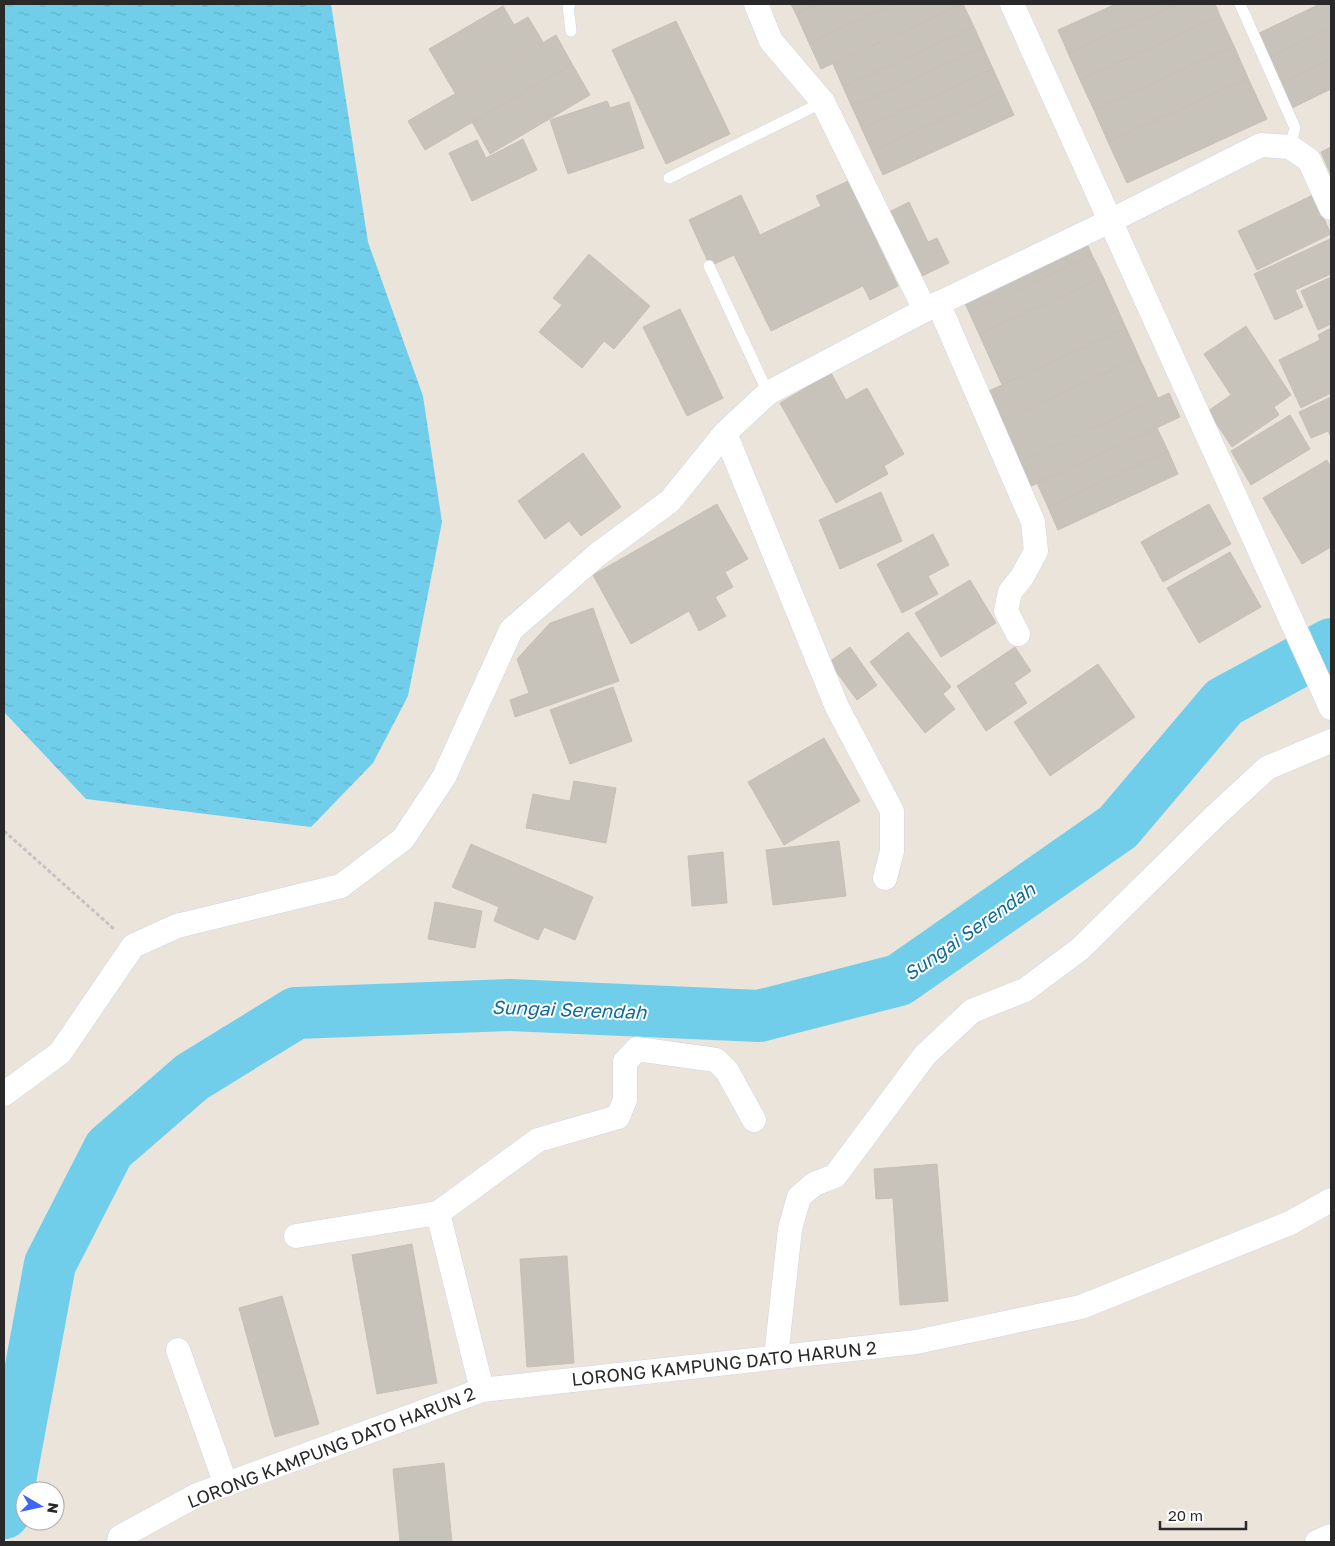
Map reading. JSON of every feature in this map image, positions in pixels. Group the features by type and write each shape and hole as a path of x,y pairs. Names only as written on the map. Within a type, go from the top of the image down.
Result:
{"street":[{"path":"756,4 771,41 823,102 932,306 1033,522 1036,550 1022,577 1010,592 1006,611 1018,634"},
{"path":"1012,4 1330,706"},
{"path":"4,1094 60,1053 133,946 177,926 341,886 403,839 444,777 511,630 597,555 670,501 725,433 768,393 932,306 1110,221 1261,145 1290,146 1309,160 1331,208"},
{"path":"725,433 837,707 892,811 892,851 885,878"},
{"path":"776,1357 790,1229 799,1197 814,1184 835,1176 925,1055 972,1010 1025,990 1080,950 1214,817 1268,768 1331,741"},
{"path":"296,1236 438,1213 538,1140 618,1117 625,1100 625,1062 638,1049 716,1060 727,1071 754,1120"},
{"name":"LORONG KAMPUNG DATO HARUN 2","path":"120,1540 197,1495 482,1390 916,1342 1081,1307 1290,1223 1331,1200"},
{"path":"438,1213 482,1390"},
{"path":"178,1350 226,1485"},
{"path":"1317,1542 1331,1536"}],"lane":[{"path":"570,4 568,6 571,31"},
{"path":"1240,4 1295,128 1290,146"},
{"path":"670,178 823,102"},
{"path":"708,266 768,393"}],"path":[{"path":"4,831 133,946"}],"water":[{"path":"4,4 331,4 368,242 423,396 442,522 408,696 373,763 311,827 86,799 4,712"}],"building":[{"path":"791,4 819,4 796,14"},
{"path":"819,4 893,4 809,43 796,14"},
{"path":"893,4 963,4 821,69 809,43"},
{"path":"963,4 974,27 843,87 833,64"},
{"path":"1116,4 1177,4 1068,53 1058,30"},
{"path":"1177,4 1215,4 1220,16 1080,80 1068,53"},
{"path":"1320,4 1331,4 1331,28 1266,59 1255,35"},
{"path":"503,6 514,25 528,17 543,42 455,93 429,49"},
{"path":"1220,16 1234,46 1094,110 1080,80"},
{"path":"676,21 730,134 666,164 612,50"},
{"path":"974,27 983,47 852,107 843,87"},
{"path":"1331,28 1331,59 1279,84 1266,59"},
{"path":"556,35 572,64 425,150 408,121"},
{"path":"1234,46 1248,78 1108,142 1094,110"},
{"path":"983,47 993,69 862,129 852,107"},
{"path":"1331,59 1331,89 1290,109 1279,84"},
{"path":"572,64 590,95 490,154 472,122"},
{"path":"993,69 1003,91 872,151 862,129"},
{"path":"1248,78 1267,119 1127,183 1108,142"},
{"path":"1003,91 1014,115 883,175 872,151"},
{"path":"607,101 610,108 629,102 644,148 568,174 550,120"},
{"path":"523,139 537,170 472,201 449,153 477,140 486,158"},
{"path":"1331,147 1331,175 1321,152"},
{"path":"848,181 898,286 870,300 863,286 771,331 734,255 710,266 689,220 741,195 760,235 821,206 816,196"},
{"path":"1313,195 1331,234 1257,270 1238,231"},
{"path":"909,202 928,242 937,238 949,263 920,277 889,212"},
{"path":"1082,232 1092,255 969,312 958,289"},
{"path":"1330,239 1331,274 1295,290 1303,307 1275,320 1254,274"},
{"path":"589,254 650,306 614,349 604,341 582,368 539,332 562,305 553,298"},
{"path":"1092,255 1103,277 979,334 969,312"},
{"path":"1103,277 1126,328 1002,385 979,334"},
{"path":"1331,277 1331,324 1318,330 1301,291"},
{"path":"680,309 723,398 687,416 643,327"},
{"path":"1246,326 1291,395 1274,407 1279,415 1232,447 1208,411 1231,395 1204,354"},
{"path":"1126,328 1139,357 995,424 982,394"},
{"path":"1331,328 1331,393 1301,408 1279,360 1320,340 1318,335"},
{"path":"1139,357 1158,398 1014,465 995,424"},
{"path":"831,373 846,400 867,388 904,454 884,466 888,474 836,503 780,403"},
{"path":"1169,393 1180,417 1025,489 1014,465"},
{"path":"1331,397 1331,437 1328,431 1311,438 1299,412"},
{"path":"1290,415 1310,449 1251,485 1231,451"},
{"path":"1157,428 1168,451 1048,507 1037,483"},
{"path":"1168,451 1178,474 1058,530 1048,507"},
{"path":"583,453 621,507 581,536 569,521 545,539 518,501"},
{"path":"1327,460 1331,468 1331,547 1302,564 1263,498"},
{"path":"881,492 902,541 840,569 819,520"},
{"path":"717,504 748,559 725,572 733,587 715,597 726,616 699,631 689,611 631,644 593,575"},
{"path":"1209,504 1231,544 1163,582 1141,542"},
{"path":"933,534 949,565 928,576 938,594 902,613 877,564"},
{"path":"1230,552 1261,607 1199,643 1167,588"},
{"path":"970,580 996,623 941,657 915,613"},
{"path":"593,608 619,681 515,717 510,700 529,693 517,659 550,623"},
{"path":"908,632 951,687 943,694 955,709 925,733 870,662"},
{"path":"850,647 877,685 857,700 829,662"},
{"path":"1015,647 1031,671 1014,683 1027,703 986,731 957,686"},
{"path":"1098,664 1135,717 1050,776 1014,722"},
{"path":"613,687 632,741 570,764 550,710"},
{"path":"824,738 860,801 784,845 748,782"},
{"path":"574,781 616,788 606,843 526,828 533,794 570,801"},
{"path":"839,841 846,896 773,905 766,850"},
{"path":"471,844 593,897 575,940 544,927 538,940 494,921 499,907 452,887"},
{"path":"723,852 727,903 692,906 688,856"},
{"path":"435,902 482,911 475,948 428,939"},
{"path":"937,1164 948,1301 900,1305 893,1198 876,1199 874,1169"},
{"path":"412,1244 437,1383 377,1394 352,1255"},
{"path":"567,1256 574,1363 527,1367 520,1259"},
{"path":"282,1296 319,1424 275,1437 239,1308"},
{"path":"444,1463 452,1542 400,1542 393,1469"}],"waterway":[{"name":"Sungai Serendah","path":"4,1513 50,1264 109,1149 192,1077 296,1013 510,1005 759,1016 899,980 1118,827 1224,702 1331,644"}]}
